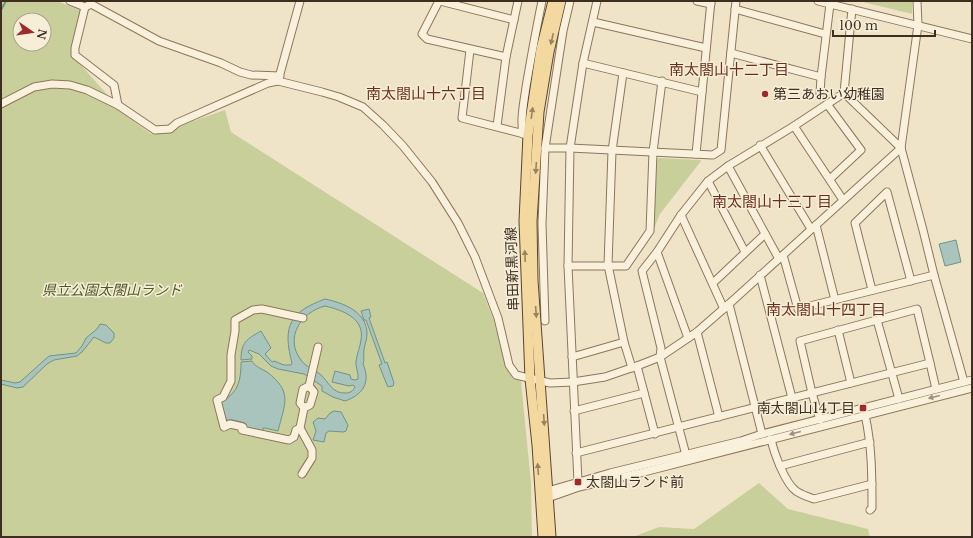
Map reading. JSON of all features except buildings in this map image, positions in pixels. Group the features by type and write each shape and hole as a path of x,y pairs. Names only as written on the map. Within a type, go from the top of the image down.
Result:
{"main road":[{"name":"串田新黒河線","path":"551,537 530,379 524,221 526,134 541,49 553,1"},
{"name":"串田新黒河線","path":"542,537 545,496 541,381 533,280 532,221 540,112 549,52 561,1"}],"street":[{"path":"70,1 85,7 91,4 159,41 221,63 240,72 279,79 339,97 362,107 383,125 403,146 432,182 458,223 475,257 498,318 509,365 516,375 550,383 573,382 605,377 660,357 697,332 901,148"},
{"path":"279,79 300,1"},
{"path":"506,58 427,39 422,34 440,1 514,20"},
{"path":"497,126 506,58 518,1"},
{"path":"526,134 521,126 532,52 542,1"},
{"path":"544,321 542,224 545,148 563,31 570,1"},
{"path":"578,482 568,266 570,148 583,63 597,1"},
{"path":"696,154 711,3 697,1"},
{"path":"545,148 713,155 721,150 736,1"},
{"path":"818,1 972,39"},
{"path":"918,1 918,25 901,148 934,276 964,382"},
{"path":"820,94 825,34 830,4"},
{"path":"85,7 74,55 114,85 118,105"},
{"path":"735,9 825,34"},
{"path":"686,454 660,357 661,348 642,271 657,252 681,215 708,181 760,145 794,126 844,92 852,9"},
{"path":"593,22 706,48"},
{"path":"470,50 462,118 526,134"},
{"path":"731,53 821,77"},
{"path":"583,63 662,81 702,92"},
{"path":"622,73 612,151 608,265 624,342 644,393 655,434"},
{"path":"1,104 34,87 52,84 70,85 87,90 118,105 155,130 170,129 177,123 200,112 279,79"},
{"path":"568,266 626,266 650,231 653,152 662,81"},
{"path":"844,92 901,148"},
{"path":"827,104 861,150 830,179"},
{"path":"794,126 843,200"},
{"path":"760,145 814,227 835,300"},
{"path":"728,166 765,234 781,257 798,309 934,276"},
{"path":"708,181 745,252"},
{"path":"872,290 855,223 887,192 910,281"},
{"path":"681,215 713,283 726,306 762,434"},
{"path":"713,283 765,234"},
{"path":"657,252 688,338"},
{"path":"760,276 792,398"},
{"path":"300,428 296,430 294,437 289,440 242,430 243,427 237,425 230,424 224,426 217,400 223,397 232,381 231,355 235,331 235,320 253,310 262,309 303,318"},
{"path":"820,420 800,341 838,330 917,309 936,389"},
{"path":"877,320 899,399"},
{"path":"838,330 852,383"},
{"path":"697,332 719,417"},
{"path":"572,357 624,342"},
{"path":"309,386 318,347"},
{"path":"576,453 930,363"},
{"path":"545,496 663,464 686,454 972,380"},
{"path":"302,474 312,458 312,450 300,428 304,408 300,403 303,389 309,386"},
{"path":"304,408 310,405 314,392 309,386"},
{"path":"545,496 578,482 772,439 972,388"},
{"path":"574,411 644,393"},
{"path":"865,415 870,442 872,484 872,508 870,510"},
{"path":"772,439 780,466 795,490 806,496 814,499 872,484"},
{"path":"780,466 870,442"}],"green space":[{"name":"県立公園太閤山ランド","path":"1,1 57,1 82,11 72,55 112,100 114,107 151,134 225,110 231,132 483,293 494,321 505,366 513,379 521,381 531,483 532,537 1,537"},
{"path":"859,1 912,1 912,14"},
{"path":"659,158 701,161 660,214 653,231 657,160"},
{"path":"759,483 788,509 868,529 870,537 633,537 659,527 694,529"}],"water":[{"path":"956,240 961,262 945,266 939,244"},
{"path":"325,299 340,303 359,314 366,326 367,336 363,364 366,382 364,387 357,395 345,401 322,391 322,386 304,374 278,369 271,366 259,354 249,350 248,352 252,356 252,359 241,360 242,349 246,342 252,336 261,331 271,348 265,354 272,362 274,361 284,365 291,365 292,363 288,339 289,330 297,315 313,304","holes":["325,306 351,316 356,321 361,332 361,343 356,358 358,379 351,379 350,375 335,371 332,382 349,386 353,385 355,387 351,392 341,393 334,390 320,374 305,364 296,352 294,343 295,335 302,320 316,309"]},
{"path":"369,309 371,317 369,318 385,363 387,362 394,383 393,386 388,387 387,385 379,365 382,364 366,320 364,320 361,311"},
{"path":"100,324 106,325 114,333 114,338 110,343 106,343 94,337 77,356 54,360 47,364 23,387 17,388 1,384 1,380 15,383 20,382 49,356 76,353 86,338 97,329"},
{"path":"252,361 256,366 267,372 275,379 284,392 285,398 283,413 278,431 263,428 263,431 245,427 245,423 226,420 220,402 235,391 239,381 241,362"},
{"path":"334,411 341,412 348,425 346,431 329,431 326,433 324,442 313,440 316,431 313,422 318,418 325,419"}],"waterway":[{"path":"1,10 6,1"}],"place":[{"name":"第三あおい幼稚園","path":"765,94"},
{"name":"南太閤山14丁目","path":"863,408"},
{"name":"太閤山ランド前","path":"578,482"}],"district":[{"name":"南太閤山十二丁目","path":"729,69"},
{"name":"南太閤山十六丁目","path":"426,93"},
{"name":"南太閤山十三丁目","path":"772,201"},
{"name":"南太閤山十四丁目","path":"826,309"}]}
